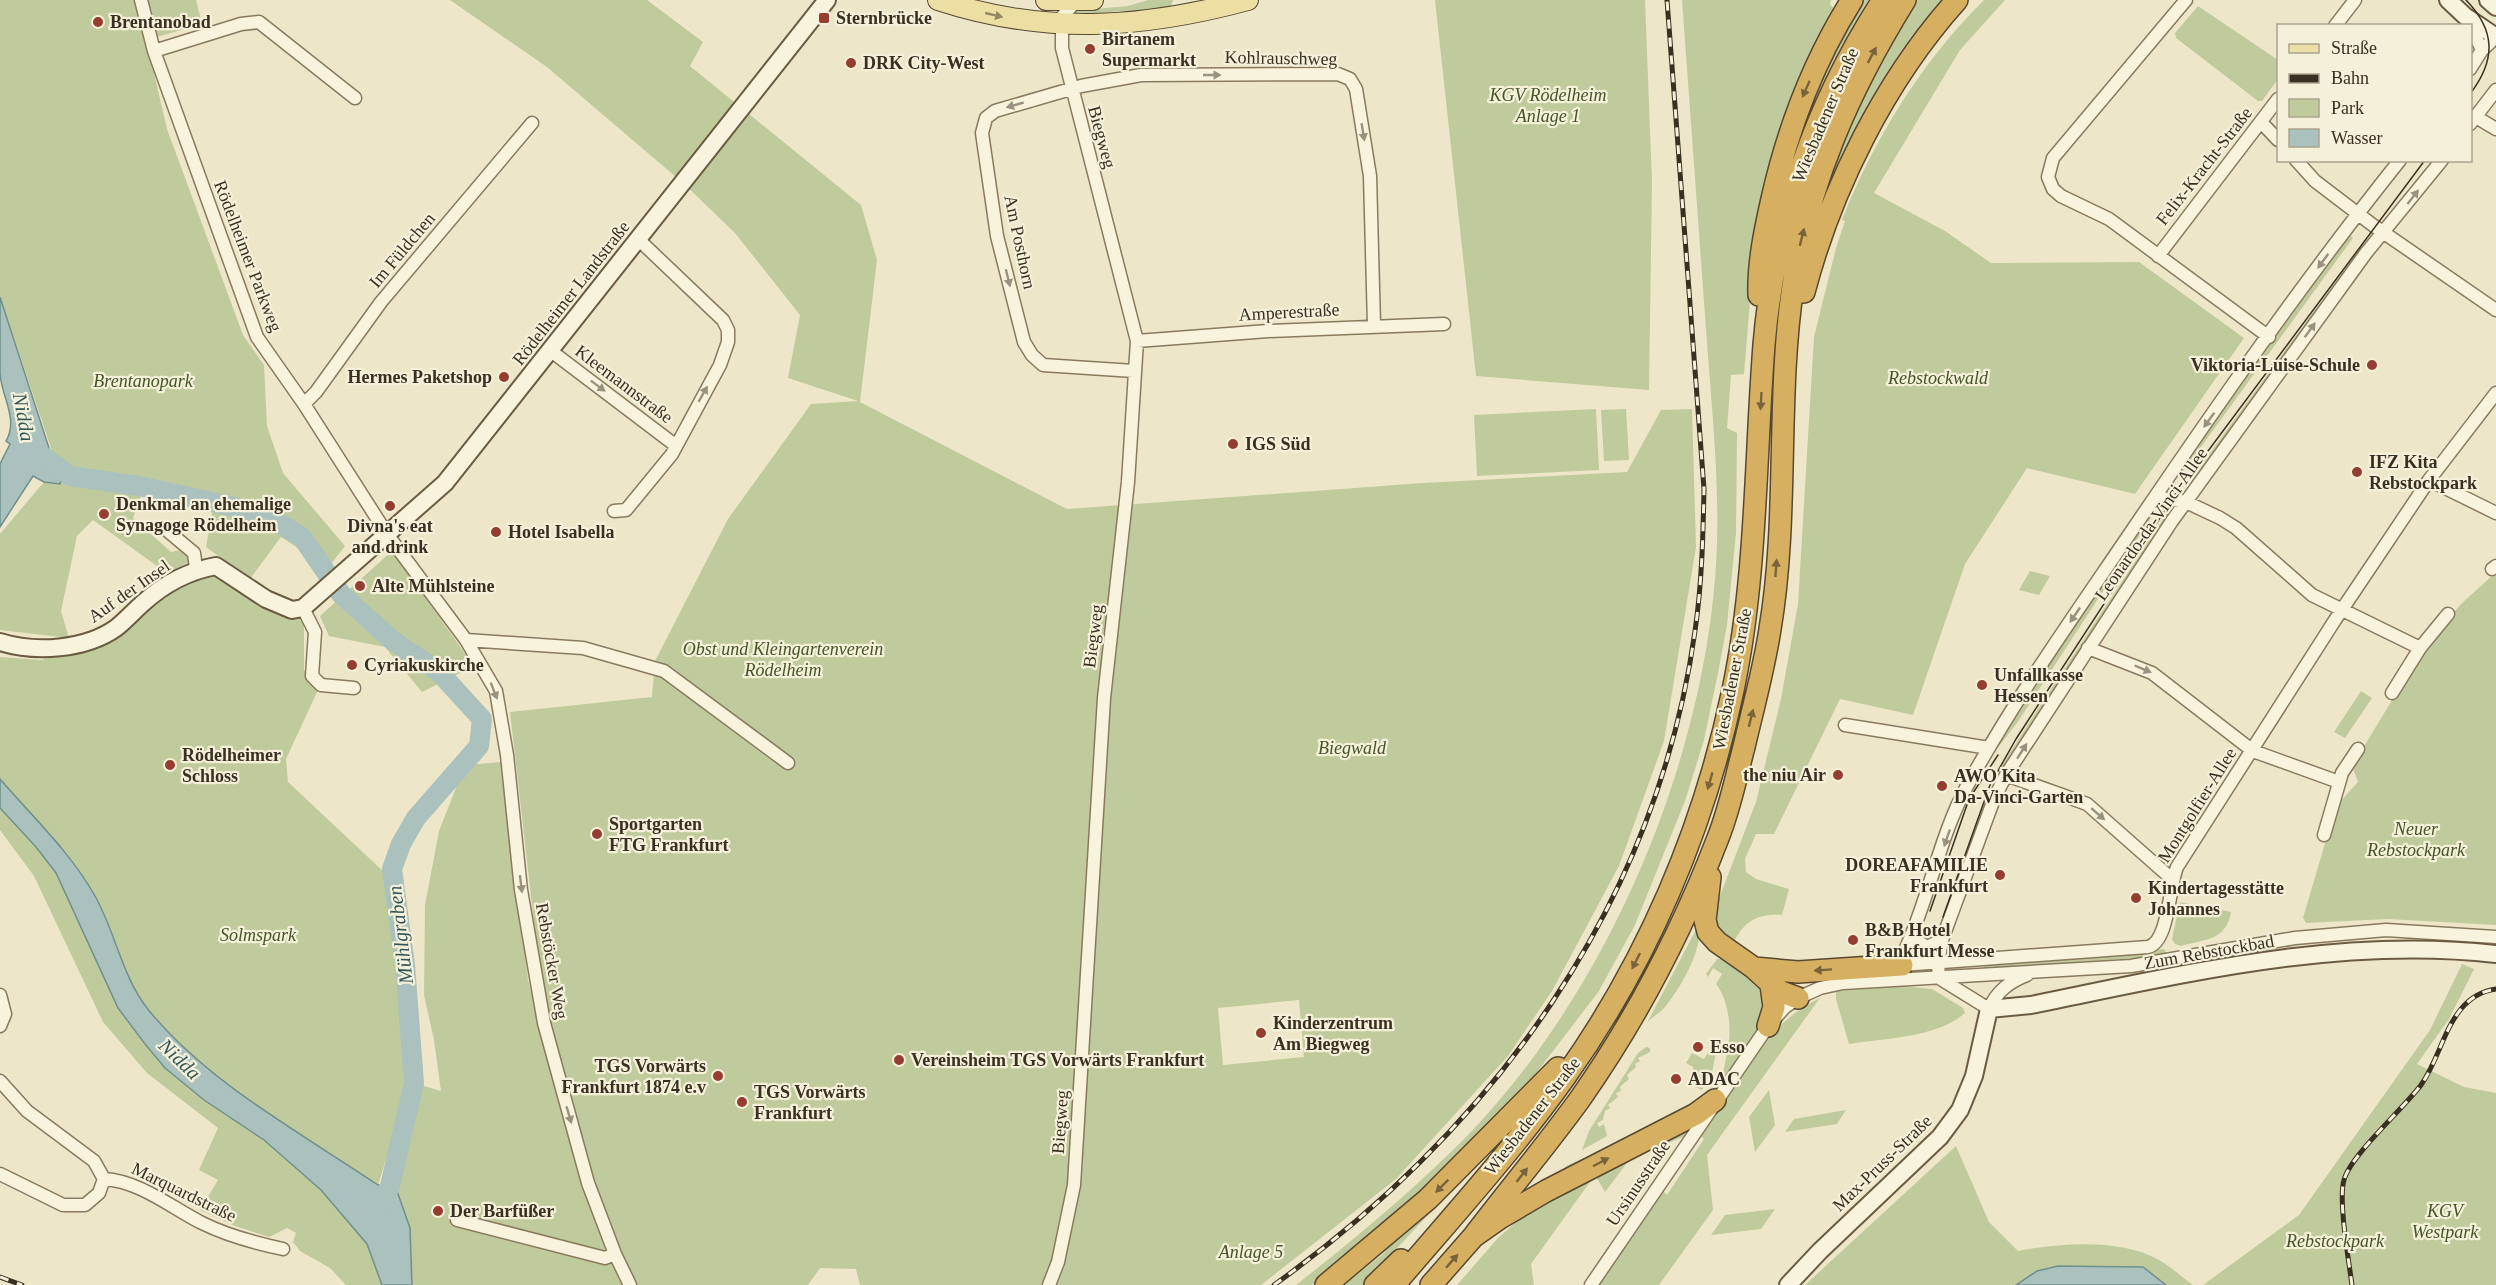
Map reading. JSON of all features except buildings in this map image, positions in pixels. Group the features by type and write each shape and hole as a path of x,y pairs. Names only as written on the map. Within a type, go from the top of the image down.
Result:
{"highway":[{"path":"1764,343 1759,288 1760,264 1776,180 1799,103 1822,54 1852,0"},
{"name":"Wiesbadener Straße","path":"1394,1285 1544,1104 1595,1032 1635,963 1672,885 1703,803 1731,700 1752,565 1764,343 1780,244 1807,151 1840,72 1883,0"},
{"name":"Wiesbadener Straße","path":"1473,1237 1579,1100 1606,1059 1656,972 1697,890 1720,835 1756,698 1771,627 1792,288 1813,193 1838,121 1905,0"},
{"path":"1786,378 1814,257 1847,171 1911,60 1957,0"},
{"path":"1720,835 1710,877 1705,920 1708,932 1717,942 1754,968 1771,985 1785,995 1798,998"},
{"path":"1754,968 1798,972 1907,972"},
{"path":"1768,1026 1774,999 1771,985"},
{"path":"1326,1285 1428,1200 1595,1032"},
{"path":"1431,1285 1473,1237 1546,1191 1696,1114 1715,1101"},
{"path":"1375,1285 1458,1210"}],"main road":[{"name":"Rödelheimer Landstraße","path":"303,608 445,483 552,351 827,0"},
{"path":"938,0 1012,19 1060,25 1169,17 1248,0"},
{"path":"1046,0 1084,1"},
{"path":"1169,17 1184,0"},
{"path":"2448,0 2465,16 2496,37"},
{"path":"2488,0 2496,7"},
{"name":"Auf der Insel","path":"0,642 10,645 63,647 92,640 115,628 145,600 172,581 196,569 216,566 266,599 292,610 303,608"},
{"name":"Zum Rebstockbad","path":"1989,1010 2031,1005 2306,954 2402,948 2496,954"},
{"name":"Max-Pruss-Straße","path":"1788,1285 1828,1243 1940,1137 1959,1110 1974,1076 1989,1010"}],"street":[{"name":"Rödelheimer Parkweg","path":"141,0 154,51 257,337 304,404 387,534"},
{"path":"2186,0 2053,158 2048,177 2053,189 2061,196 2109,219 2269,337"},
{"path":"2337,24 2355,0"},
{"path":"1060,25 1066,9 1084,1"},
{"path":"2465,16 2470,24"},
{"path":"154,51 241,24 259,22 355,98"},
{"name":"Biegweg","path":"1049,1285 1058,1262 1074,1185 1101,734 1127,492 1137,341 1071,89 1060,25"},
{"path":"2472,27 2482,50"},
{"path":"2472,66 2482,50 2496,37"},
{"name":"Kohlrauschweg","path":"1071,89 1141,75 1338,74 1350,79 1356,89 1370,176 1374,325"},
{"name":"Am Posthorn","path":"1071,89 995,111 986,118 982,133 998,236 1024,342 1032,355 1043,365 1134,371"},
{"path":"2496,90 2473,121 2496,129"},
{"name":"Felix-Kracht-Straße","path":"2158,256 2277,100"},
{"path":"2261,122 2277,139"},
{"name":"Im Füldchen","path":"304,404 316,392 381,302 532,123"},
{"path":"2298,162 2315,181 2357,214 2496,310"},
{"name":"Leonardo-da-Vinci-Allee","path":"1907,972 1914,930 1963,795 1989,748 2155,497 2357,214 2398,162"},
{"name":"Leonardo-da-Vinci-Allee","path":"1939,978 1938,963 1942,940 1994,799 2006,775 2186,502 2366,253 2384,234 2440,162"},
{"name":"Kleemannstraße","path":"614,511 626,510 672,453 720,365 728,342 728,330 723,320 638,239"},
{"name":"Amperestraße","path":"1137,341 1374,325 1444,324"},
{"name":"Kleemannstraße","path":"552,351 675,445"},
{"name":"Montgolfier-Allee","path":"1907,972 1938,963 2153,946 2163,932 2172,879 2341,611 2429,480 2496,393"},
{"path":"2429,480 2496,513"},
{"path":"2155,497 2186,502 2236,528 2312,595 2420,648"},
{"path":"169,532 194,553 196,569"},
{"name":"Rebstöcker Weg","path":"387,534 466,640 496,691 507,755 521,890 544,1023 588,1182 615,1254 630,1285"},
{"path":"303,608 315,632 312,676 321,685 354,688"},
{"path":"2392,693 2420,648 2448,614"},
{"path":"466,640 583,648 664,671 788,764"},
{"path":"2088,648 2151,673 2253,751 2339,783"},
{"path":"1845,725 1977,744 1989,748"},
{"path":"2324,835 2339,783 2358,749"},
{"path":"2006,775 2087,804 2172,879"},
{"path":"1914,930 1917,941 1927,947 1942,940"},
{"path":"1715,1101 1768,1026 1785,1007 1820,988 1843,983 1907,972 1939,978 2131,966 2295,938 2386,930 2496,937"},
{"name":"Max-Pruss-Straße","path":"1989,1010 1995,997 2005,987 2036,972"},
{"path":"1939,978 1989,1010"},
{"path":"0,995 2,1020"},
{"name":"Marquardstraße","path":"0,1081 27,1111 94,1161 104,1179 99,1193 85,1205 63,1205 0,1174"},
{"name":"Ursinusstraße","path":"1591,1285 1715,1101"},
{"name":"Marquardstraße","path":"104,1179 132,1185 224,1232 283,1249"},
{"path":"457,1220 605,1258 615,1254"}],"green space":[{"name":"Brentanopark","path":"0,0 137,0 167,129 243,335 264,365 267,426 283,473 345,546 328,568 281,537 250,579 206,547 213,508 142,493 133,518 171,552 186,549 190,561 168,574 93,520 77,536 61,611 69,638 0,630 0,534 44,482 60,484 55,460 0,296"},
{"path":"147,0 196,0 202,24 157,37"},
{"path":"450,0 647,0 703,42 690,66 861,205 877,260 860,402 1067,509 1423,483 1627,472 1661,410 1692,409 1696,547 1664,741 1619,866 1552,991 1508,1056 1396,1179 1261,1285 860,1285 856,1269 820,1268 808,1285 637,1285 626,1268 589,1173 550,1020 538,957 510,712 652,697 655,661 728,519 811,404 858,401 788,378 800,315 735,233 683,183 547,67","holes":["1299,1000 1304,1057 1223,1065 1218,1008"]},
{"path":"1148,0 1173,0 1171,6 1166,8 1070,15 1071,11 1128,6"},
{"name":"KGV Rödelheim Anlage 1","path":"1435,0 1645,0 1652,182 1649,390 1476,376"},
{"path":"1682,0 1831,0 1830,4 1836,11 1751,289 1744,374 1731,375 1727,428 1737,433 1736,533 1727,625 1704,740 1685,801 1635,925 1599,991 1514,1102 1356,1254 1312,1285 1296,1285 1428,1174 1469,1134 1520,1074 1567,1008 1608,936 1644,860 1673,782 1695,702 1710,622 1717,544 1714,437"},
{"path":"1862,0 1868,0 1832,65 1794,154 1811,93"},
{"path":"1918,0 1942,0 1889,77 1818,215 1837,159 1860,104 1887,51"},
{"name":"Rebstockwald","path":"1984,0 2005,0 1960,50 1874,193 1945,231 1991,263 2139,262 2244,338 2135,494 2027,468 1965,564 1913,715 1840,699 1774,834 1756,834 1745,859 1746,872 1756,879 1789,889 1782,915 1758,917 1752,920 1741,930 1733,944 1718,934 1713,914 1756,802 1781,699 1798,604 1814,337 1845,221 1842,220 1869,160 1902,102 1940,49"},
{"path":"2198,6 2277,59 2277,80 2262,101 2258,101 2176,38 2175,33"},
{"path":"2350,235 2353,238 2182,473 2178,470"},
{"path":"2363,244 2366,247 2195,482 2191,479"},
{"path":"1596,409 1599,470 1477,476 1474,415"},
{"path":"1626,409 1629,460 1604,461 1601,410"},
{"path":"2156,503 2160,504 2017,723 1979,772 2132,535"},
{"path":"2171,507 2176,508 2144,553 1989,794 2001,767"},
{"path":"392,551 474,666 422,692 385,647 329,636 320,616"},
{"name":"Solmspark","path":"215,571 304,616 304,670 318,690 286,759 288,782 384,872 412,1076 378,1185 256,1104 197,1059 171,1034 138,995 102,910 75,865 0,779 0,657 42,660 75,640 117,633 173,585"},
{"path":"2030,571 2050,576 2039,595 2019,590"},
{"name":"Neuer Rebstockpark","path":"2496,572 2496,925 2388,919 2306,923 2303,918 2336,806 2358,782 2352,766 2401,686 2440,629 2460,606"},
{"path":"2361,691 2372,698 2345,738 2334,732"},
{"path":"501,762 528,980 582,1186 607,1250 630,1285 412,1285 410,1228 397,1191 414,1083 441,1091 434,1040 424,995 425,905 439,831 465,765"},
{"path":"0,808 36,847 56,873 118,1008 145,1044 204,1100 264,1140 321,1190 367,1244 382,1285 346,1285 330,1268 300,1251 293,1242 296,1233 287,1228 269,1237 235,1226 200,1210 218,1180 199,1170 218,1128 147,1073 103,1022 34,876 0,830"},
{"path":"2180,902 2231,912 2228,922 2219,934 2206,940 2181,946 2175,944 2172,939"},
{"path":"1699,924 1698,945 1690,968 1665,1007 1647,1023"},
{"path":"2164,949 2166,953 2164,956 1983,969 1986,963"},
{"path":"1717,959 1741,969 1765,991 1762,1025 1729,1074 1705,1101 1560,1176 1566,1166 1649,1129 1693,1105 1709,1093 1719,1081 1725,1064 1730,1030 1724,997 1716,984 1722,974 1713,968 1708,977 1706,974"},
{"path":"2462,964 2474,969 2449,1019 2417,1064 2464,1087 2496,1093 2496,1285 2203,1285 2299,1215 2430,1030"},
{"path":"1902,986 1932,989 1963,1008 1965,1013 1940,1028 1910,1036 1849,1044 1836,999 1836,991"},
{"path":"1820,998 1707,1155 1713,1210 1659,1285 1598,1285 1663,1191 1667,1195 1704,1139 1701,1136 1752,1058 1782,1024 1800,1009"},
{"path":"1646,1047 1650,1048 1650,1052 1638,1058 1640,1061 1627,1075 1629,1079 1620,1087 1621,1091 1616,1093 1618,1097 1608,1105 1610,1108 1605,1111 1603,1120 1597,1123 1599,1127 1604,1124 1607,1136 1582,1150 1589,1131 1638,1053"},
{"path":"1710,1049 1716,1052 1712,1073 1702,1090 1693,1086 1696,1082 1693,1067 1686,1063 1692,1053 1704,1059"},
{"path":"1769,1090 1775,1125 1755,1152 1749,1117"},
{"path":"1846,1110 1837,1124 1785,1132 1794,1119"},
{"path":"1697,1119 1685,1136 1630,1159 1605,1192 1595,1175 1531,1264 1534,1285 1457,1285 1498,1238 1533,1207"},
{"path":"1502,1135 1363,1285 1344,1285 1382,1255 1410,1224"},
{"path":"1956,1146 1989,1222 2018,1251 2090,1244 2127,1248 2159,1260 2193,1285 1805,1285"},
{"path":"1775,1209 1761,1229 1711,1235 1725,1215"}],"water":[{"name":"Nidda","path":"0,297 49,448 55,460 64,467 60,484 44,482 33,476 0,527 0,464 10,444 6,441 11,424 0,373"},
{"name":"Nidda","path":"0,779 63,850 85,880 102,910 138,995 170,1034 197,1059 255,1104 378,1185 390,1186 397,1191 410,1228 412,1285 382,1285 367,1244 321,1190 264,1140 204,1100 165,1068 145,1044 118,1008 56,873 36,847 0,808"},
{"path":"2058,1266 2143,1267 2166,1285 2016,1285 2037,1271"}],"waterway":[{"name":"Mühlgraben","path":"43,456 70,476 139,486 248,510 274,520 302,537 341,594 392,640 439,672 482,719 479,746 416,818 401,844 392,869 405,965 414,1083 390,1186 380,1208"}],"tram line":[{"path":"2466,0 2483,23 2489,46 2485,69 2472,91"},
{"path":"1943,917 1990,785 2016,739 2173,498 2424,162"},
{"path":"1930,911 1969,799 1998,755"}],"railway":[{"path":"1274,1285 1354,1223 1428,1154 1494,1080 1553,1001 1603,916 1644,826 1675,731 1695,631 1702,560 1704,489 1667,0"},
{"path":"2352,1285 2342,1202 2342,1189 2348,1170 2366,1146 2421,1085 2461,1009 2477,996 2496,989"},
{"path":"0,1277 22,1285"}],"place":[{"name":"Sternbrücke","path":"824,18"},
{"name":"Brentanobad","path":"98,22"},
{"name":"Birtanem Supermarkt","path":"1090,49"},
{"name":"DRK City-West","path":"851,63"},
{"name":"Viktoria-Luise-Schule","path":"2372,365"},
{"name":"Hermes Paketshop","path":"504,377"},
{"name":"IGS Süd","path":"1233,444"},
{"name":"IFZ Kita Rebstockpark","path":"2357,472"},
{"name":"Divna's eat and drink","path":"390,506"},
{"name":"Denkmal an ehemalige Synagoge Rödelheim","path":"104,514"},
{"name":"Hotel Isabella","path":"496,532"},
{"name":"Alte Mühlsteine","path":"360,586"},
{"name":"Cyriakuskirche","path":"352,665"},
{"name":"Unfallkasse Hessen","path":"1982,685"},
{"name":"Rödelheimer Schloss","path":"170,765"},
{"name":"the niu Air","path":"1838,775"},
{"name":"AWO Kita Da-Vinci-Garten","path":"1942,786"},
{"name":"Sportgarten FTG Frankfurt","path":"597,834"},
{"name":"DOREAFAMILIE Frankfurt","path":"2000,875"},
{"name":"Kindertagesstätte Johannes","path":"2136,898"},
{"name":"B&B Hotel Frankfurt Messe","path":"1853,940"},
{"name":"Kinderzentrum Am Biegweg","path":"1261,1033"},
{"name":"Esso","path":"1698,1047"},
{"name":"Vereinsheim TGS Vorwärts Frankfurt","path":"899,1060"},
{"name":"TGS Vorwärts Frankfurt 1874 e.v","path":"718,1076"},
{"name":"ADAC","path":"1676,1079"},
{"name":"TGS Vorwärts Frankfurt","path":"742,1102"},
{"name":"Der Barfüßer","path":"438,1211"}],"park label":[{"name":"Obst und Kleingartenverein Rödelheim","path":"783,659"},
{"name":"Biegwald","path":"1352,748"},
{"name":"KGV Westpark","path":"2445,1221"},
{"name":"Rebstockpark","path":"2335,1241"},
{"name":"Anlage 5","path":"1251,1252"}]}
